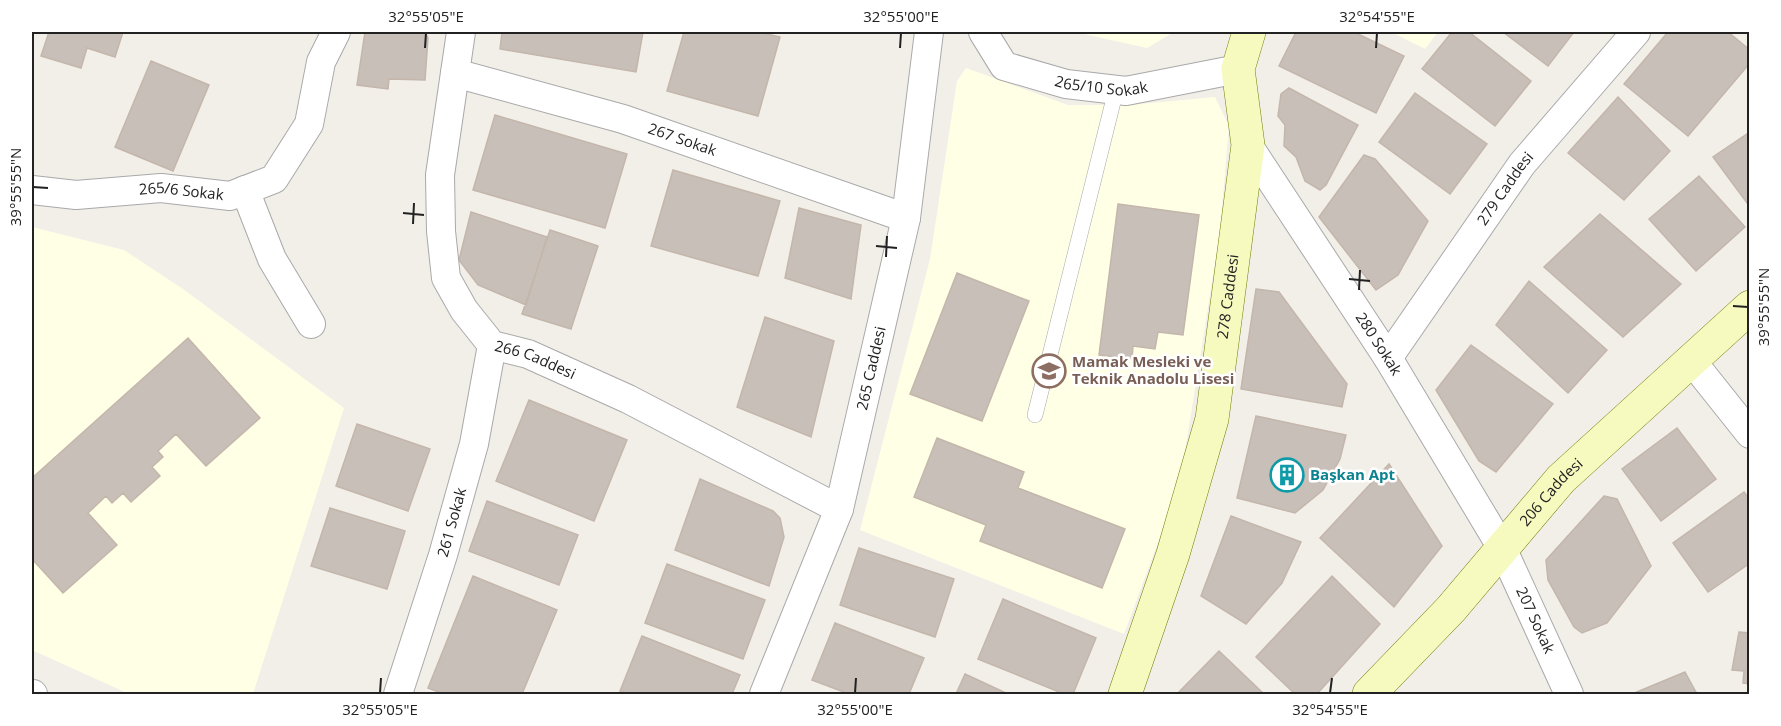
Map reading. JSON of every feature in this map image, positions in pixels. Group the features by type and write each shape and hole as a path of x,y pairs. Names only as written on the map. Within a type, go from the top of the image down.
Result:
{"street":[{"name":"265/6 Sokak","path":"32,190 76,195 161,188 230,196 274,179 309,124 321,62 336,32"},
{"name":"266 Caddesi","path":"461,32 440,175 441,231 446,278 464,310 492,345 528,354 600,386 839,509"},
{"name":"265 Caddesi","path":"764,694 839,509 906,218 928,32"},
{"name":"265/10 Sokak","path":"983,32 1004,66 1066,84 1126,91 1238,69"},
{"name":"278 Caddesi","path":"1125,694 1173,554 1212,419 1248,145 1238,69 1249,32"},
{"name":"279 Caddesi","path":"1388,358 1522,164 1636,32"},
{"name":"267 Sokak","path":"455,74 623,119 906,218"},
{"name":"280 Sokak","path":"1248,145 1388,358 1502,548"},
{"path":"245,190 272,259 311,324"},
{"name":"206 Caddesi","path":"1369,694 1451,609 1561,479 1749,307"},
{"name":"261 Sokak","path":"398,694 443,555 474,444 492,345"},
{"path":"1691,360 1749,434"},
{"name":"207 Sokak","path":"1502,548 1569,694"}],"lane":[{"path":"1035,415 1116,90"}],"shaded area":[{"path":"1075,32 1174,32 1147,48"},
{"path":"1391,32 1438,32 1425,49"},
{"name":"Mamak Mesleki ve Teknik Anadolu Lisesi","path":"966,68 1068,105 1130,105 1215,97 1229,126 1220,232 1180,483 1124,634 860,530 930,259 957,81"},
{"path":"32,227 124,250 183,289 344,408 253,694 129,694 32,650"}],"building":[{"path":"49,32 123,32 115,57 87,48 81,68 41,56"},
{"path":"365,32 425,32 428,38 425,80 389,79 388,89 357,85"},
{"path":"502,32 643,32 636,72 500,49"},
{"path":"684,32 759,32 780,37 758,116 667,91"},
{"path":"1296,32 1354,32 1404,56 1376,113 1279,66"},
{"path":"1452,32 1469,32 1531,81 1495,126 1422,69"},
{"path":"1503,32 1574,32 1548,66"},
{"path":"1668,32 1728,32 1750,50 1750,63 1688,136 1624,84"},
{"path":"151,61 209,85 173,171 115,147"},
{"path":"1289,88 1358,125 1326,185 1320,190 1305,181 1296,157 1284,146 1285,125 1278,116 1281,94"},
{"path":"1415,93 1487,144 1450,194 1379,142"},
{"path":"1618,97 1670,151 1624,200 1568,153"},
{"path":"495,115 627,154 605,228 473,190"},
{"path":"1750,132 1750,207 1713,157"},
{"path":"1364,155 1375,159 1428,221 1398,275 1376,290 1319,217"},
{"path":"673,170 780,201 758,276 651,246"},
{"path":"1699,176 1745,227 1696,271 1649,219"},
{"path":"1118,204 1199,215 1183,335 1158,332 1155,349 1133,346 1132,359 1099,355"},
{"path":"799,208 861,225 851,299 785,278"},
{"path":"471,212 547,237 526,305 478,285 459,260"},
{"path":"1600,214 1681,284 1623,337 1544,267"},
{"path":"550,230 598,246 571,329 522,314"},
{"path":"957,273 1029,301 982,421 910,394"},
{"path":"1529,281 1607,350 1568,393 1496,325"},
{"path":"1256,289 1279,292 1347,384 1342,407 1241,389"},
{"path":"765,317 834,341 811,437 737,407"},
{"path":"188,338 260,418 206,466 176,434 158,451 163,457 152,467 160,476 131,502 123,493 112,503 106,496 88,513 117,545 63,593 32,559 32,478"},
{"path":"1471,345 1553,404 1496,472 1479,461 1436,390"},
{"path":"529,400 627,440 594,521 496,481"},
{"name":"Başkan Apt","path":"1256,416 1346,435 1340,459 1323,490 1295,513 1237,498"},
{"path":"357,424 430,449 408,511 336,486"},
{"path":"1677,428 1716,479 1661,521 1622,469"},
{"path":"937,438 1024,472 1018,488 1125,529 1102,588 980,541 986,525 914,497"},
{"path":"1389,464 1442,546 1394,607 1320,538"},
{"path":"700,479 773,511 780,518 784,537 769,586 675,550"},
{"path":"1744,492 1750,500 1750,563 1708,592 1673,543"},
{"path":"1604,496 1617,499 1651,566 1607,623 1582,633 1574,627 1548,580 1546,560"},
{"path":"487,501 578,535 559,585 469,551"},
{"path":"330,508 405,531 387,589 311,566"},
{"path":"1231,516 1301,542 1282,583 1246,624 1201,596"},
{"path":"859,548 954,579 935,637 840,605"},
{"path":"667,564 765,600 743,659 645,623"},
{"path":"473,576 557,610 522,694 444,694 428,688"},
{"path":"1332,576 1380,624 1317,694 1295,694 1256,657"},
{"path":"1003,599 1096,638 1073,694 1064,694 978,659"},
{"path":"835,623 924,658 909,694 849,694 812,680"},
{"path":"1739,632 1750,633 1750,684 1743,683 1744,671 1732,670"},
{"path":"642,636 740,675 732,694 629,694 620,691"},
{"path":"1219,651 1264,694 1177,694"},
{"path":"1685,672 1697,694 1632,694"},
{"path":"965,674 1008,694 956,694"}],"place":[{"name":"Mamak Mesleki ve Teknik Anadolu Lisesi","path":"1049,371"},
{"name":"Başkan Apt","path":"1287,475"}]}
